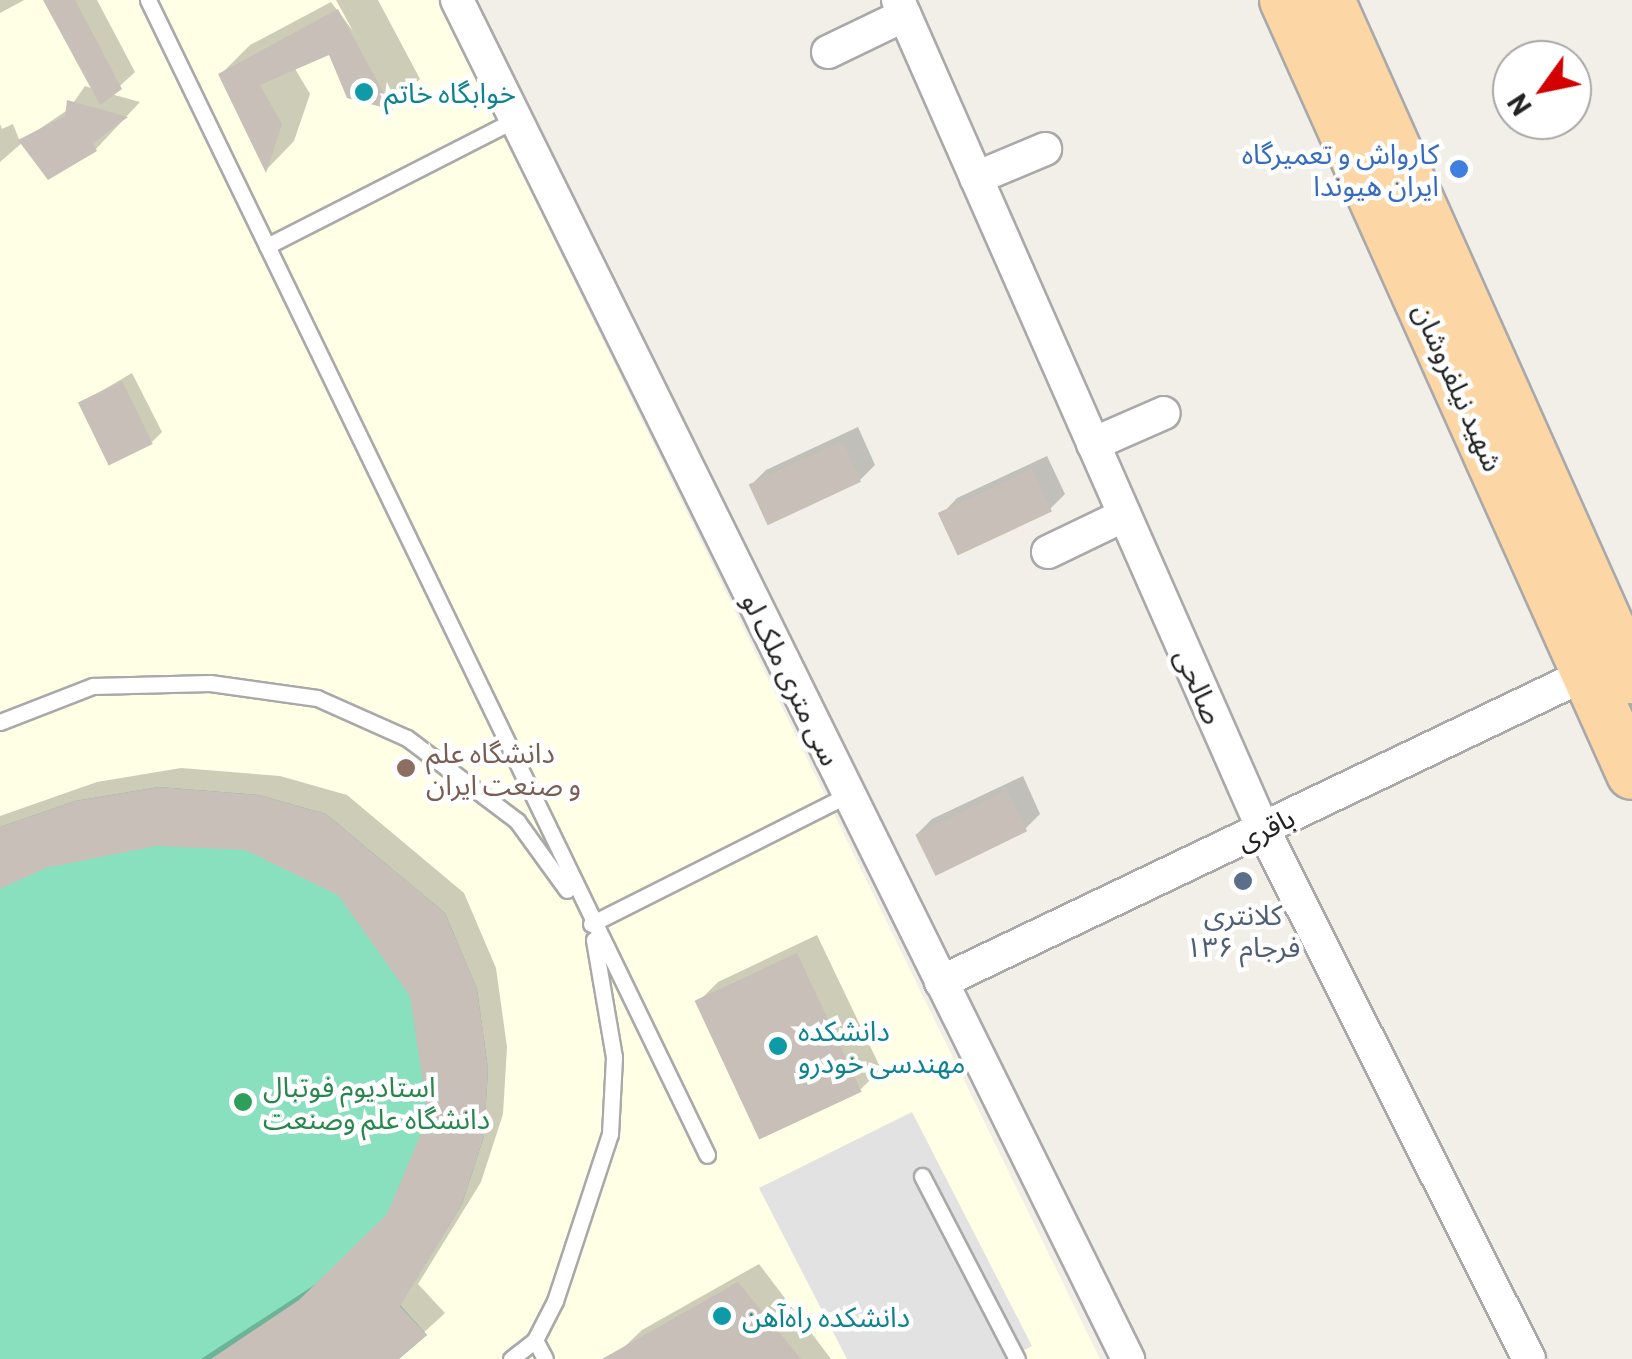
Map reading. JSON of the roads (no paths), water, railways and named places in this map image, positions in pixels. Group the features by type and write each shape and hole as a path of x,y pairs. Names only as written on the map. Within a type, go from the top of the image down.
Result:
{"main road":[{"name":"شهید نیلفروشان","path":"1285,0 1619,665"},
{"name":"شهید نیلفروشان","path":"1329,0 1619,665 1632,774"}],"street":[{"name":"سی متری ملک لو","path":"457,0 1128,1359"},
{"path":"828,52 902,8"},
{"name":"صالحی","path":"902,8 1262,828 1529,1359"},
{"path":"976,178 1044,149"},
{"path":"1093,444 1164,413"},
{"path":"1048,552 1125,515"},
{"name":"باقری","path":"942,982 1262,828 1619,665"}],"lane":[{"path":"148,0 591,924 707,1155"},
{"path":"267,246 516,119"},
{"path":"0,722 92,686 210,683 318,698 407,738 517,821 591,924 614,1058 610,1134 584,1224 535,1340 511,1359"},
{"path":"591,924 849,794"},
{"path":"922,1176 1017,1359"},
{"path":"535,1340 545,1359"}],"place":[{"name":"خوابگاه خاتم","path":"364,92"},
{"name":"کارواش و تعمیرگاه ایران هیوندا","path":"1459,169"},
{"name":"دانشگاه علم و صنعت ایران","path":"406,768"},
{"name":"کلانتری ۱۳۶ فرجام","path":"1243,881"},
{"name":"دانشکده مهندسی خودرو","path":"778,1046"},
{"name":"استادیوم فوتبال دانشگاه علم وصنعت","path":"243,1102"},
{"name":"دانشکده راه‌آهن","path":"722,1316"}]}
